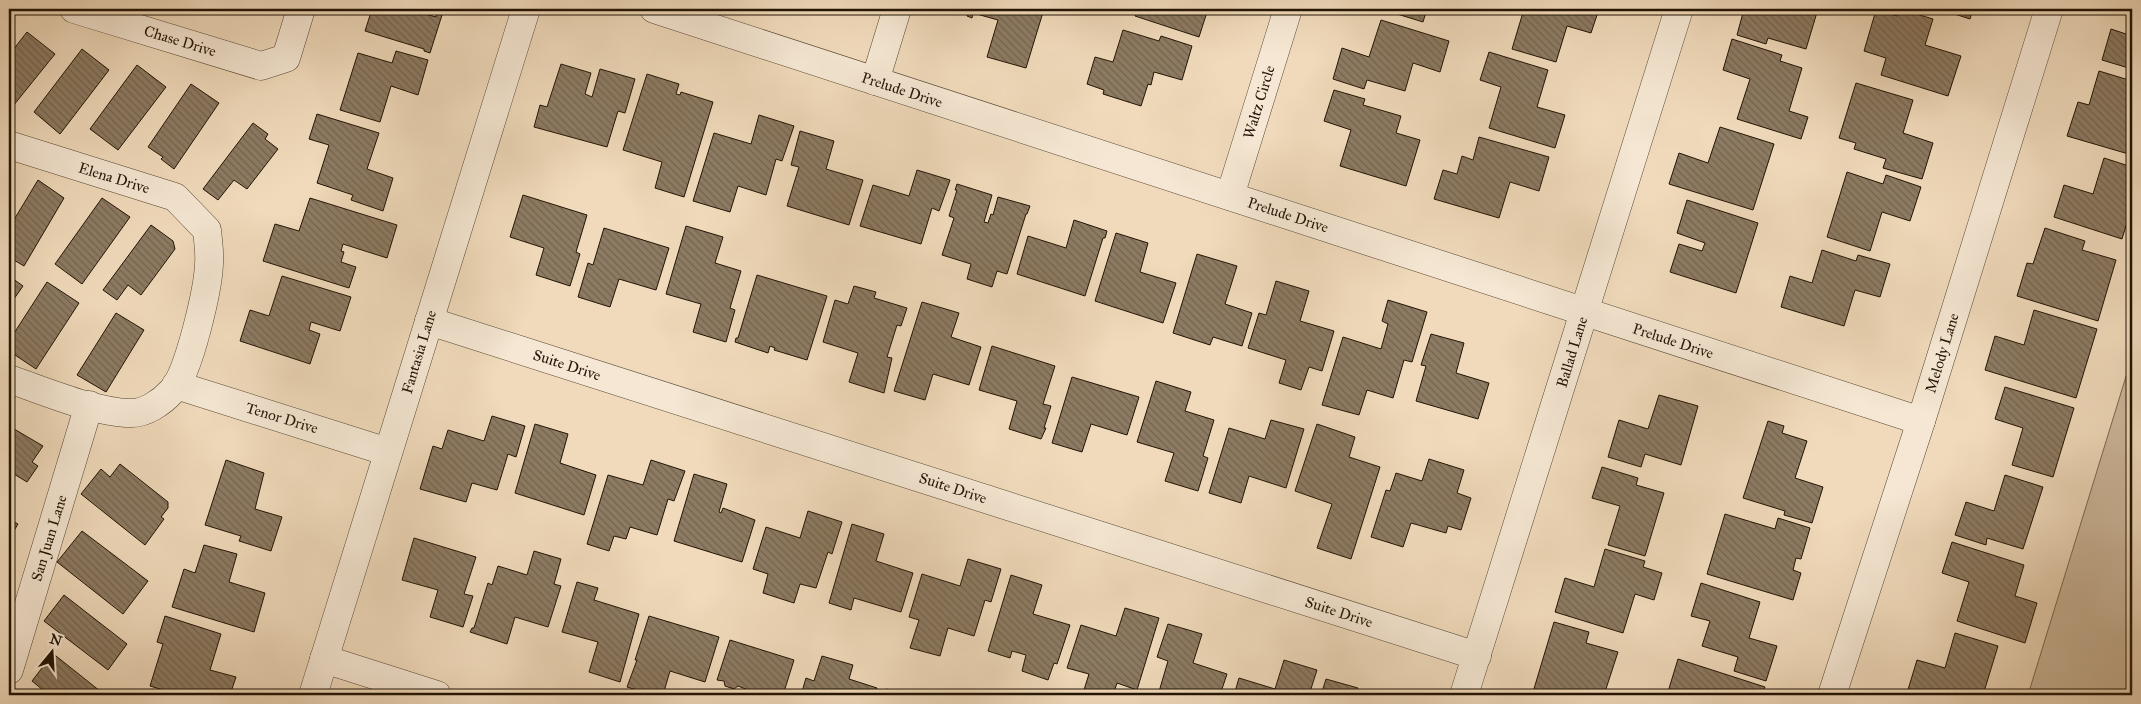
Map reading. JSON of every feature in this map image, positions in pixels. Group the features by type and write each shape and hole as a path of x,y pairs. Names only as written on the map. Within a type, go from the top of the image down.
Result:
{"street":[{"name":"Chase Drive","path":"74,9 261,66 286,58 301,9"},
{"name":"Fantasia Lane","path":"313,695 526,9"},
{"name":"Prelude Drive","path":"654,9 1921,421"},
{"path":"875,81 897,9"},
{"name":"Waltz Circle","path":"1230,196 1288,9"},
{"name":"Ballad Lane","path":"1464,695 1680,9"},
{"name":"Melody Lane","path":"1832,695 1921,421 2049,9"},
{"name":"Elena Drive","path":"9,145 175,197 207,230 209,265 197,330 190,354 176,385"},
{"name":"Suite Drive","path":"429,321 1477,656"},
{"path":"9,379 89,405 130,414 150,409 173,391 176,385"},
{"name":"Tenor Drive","path":"176,385 388,452"},
{"name":"San Juan Lane","path":"9,670 89,405"},
{"path":"324,659 437,695"}],"shaded area":[{"path":"2132,357 2132,695 2028,695"}],"building":[{"path":"372,9 415,9 414,11 436,17 437,13 442,15 430,53 424,51 424,49 365,31"},
{"path":"969,9 1044,9 1026,68 987,57 998,20 973,13 972,18 967,16"},
{"path":"1137,9 1208,9 1199,37 1135,16"},
{"path":"1381,9 1427,9 1423,22"},
{"path":"1524,9 1599,9 1591,33 1567,26 1556,62 1512,49"},
{"path":"1744,9 1818,9 1806,49 1768,38 1766,44 1737,35"},
{"path":"1900,9 1933,19 1925,45 1961,56 1948,96 1881,75 1886,58 1864,51 1876,10 1897,16"},
{"path":"1939,9 1973,9 1970,19"},
{"path":"1381,20 1449,41 1440,72 1413,63 1405,91 1367,80 1364,89 1333,79 1342,48 1369,57"},
{"path":"2111,29 2132,36 2132,69 2102,60"},
{"path":"1123,30 1159,41 1161,36 1192,46 1182,80 1154,72 1151,85 1148,84 1141,106 1103,94 1104,90 1087,84 1095,57 1113,62"},
{"path":"27,32 55,54 9,111 9,55"},
{"path":"1732,39 1782,55 1780,61 1802,68 1789,111 1808,117 1801,139 1737,119 1750,79 1723,70"},
{"path":"82,49 109,70 60,134 34,112"},
{"path":"396,51 428,60 418,95 391,86 380,122 340,110 358,53 392,63"},
{"path":"1489,52 1548,70 1537,107 1565,115 1555,148 1489,128 1501,87 1480,80"},
{"path":"561,64 591,73 585,94 592,97 600,69 635,79 625,113 618,111 607,147 534,127 540,105 547,107"},
{"path":"137,65 166,87 118,150 90,129"},
{"path":"2099,71 2132,81 2132,155 2067,136 2078,102 2089,105"},
{"path":"647,74 679,84 676,94 680,95 681,92 713,102 684,197 655,188 662,162 623,150"},
{"path":"1856,83 1913,100 1903,133 1933,143 1922,179 1883,168 1886,159 1854,149 1856,143 1839,138"},
{"path":"191,84 219,103 174,169 161,159 163,157 148,147"},
{"path":"1334,90 1365,99 1363,105 1401,116 1396,133 1420,140 1406,186 1340,166 1351,130 1324,121"},
{"path":"317,114 379,133 367,169 393,178 383,211 351,200 353,195 317,183 329,145 309,139"},
{"path":"759,115 794,126 782,161 776,159 766,195 738,186 730,212 693,201 714,133 751,144"},
{"path":"253,123 268,134 265,139 278,149 247,189 234,180 218,200 203,189"},
{"path":"1720,127 1774,144 1753,210 1669,184 1679,153 1708,163"},
{"path":"800,131 834,141 826,169 863,180 849,225 787,206 799,167 791,165"},
{"path":"1479,137 1549,157 1539,191 1510,182 1499,218 1434,199 1443,170 1457,174 1462,156 1473,160"},
{"path":"2104,158 2132,167 2132,206 2122,239 2054,217 2064,185 2093,194"},
{"path":"917,170 950,180 939,211 932,208 921,244 860,226 873,185 909,196"},
{"path":"1847,172 1883,184 1886,175 1921,187 1910,221 1882,212 1870,251 1827,237"},
{"path":"38,180 64,198 24,266 9,257 9,228"},
{"path":"957,184 992,195 984,222 988,223 991,214 993,215 998,197 1030,206 1007,274 997,271 992,287 967,279 971,264 942,255 954,218 949,216"},
{"path":"523,195 587,215 576,252 580,254 570,286 536,275 544,248 510,237"},
{"path":"102,198 130,217 82,284 55,264"},
{"path":"310,198 397,225 387,258 343,244 341,251 344,252 341,262 356,267 349,288 263,261 275,224 299,231"},
{"path":"1687,200 1758,223 1736,293 1670,272 1679,244 1702,251 1705,243 1677,233"},
{"path":"1074,220 1107,231 1105,238 1103,238 1085,296 1017,274 1028,236 1066,248"},
{"path":"151,225 173,241 175,249 141,295 128,285 117,300 103,290"},
{"path":"686,226 723,237 715,263 741,271 730,308 735,310 726,342 693,332 701,304 666,294"},
{"path":"604,228 669,248 656,290 619,279 610,307 578,297 588,263 593,265"},
{"path":"2045,228 2085,241 2082,250 2116,260 2098,321 2017,296 2027,263 2033,264"},
{"path":"1116,233 1148,243 1140,272 1176,283 1163,323 1095,301"},
{"path":"1822,250 1856,261 1858,255 1890,264 1880,297 1855,290 1844,326 1781,307 1790,276 1812,283"},
{"path":"1197,254 1237,266 1225,304 1252,313 1242,346 1213,337 1210,345 1173,333"},
{"path":"757,275 827,296 807,360 774,350 775,348 770,346 768,353 735,342 736,338 738,338"},
{"path":"9,276 23,286 9,306"},
{"path":"282,276 351,297 340,331 311,322 309,330 320,334 310,364 240,341 250,310 269,316"},
{"path":"1276,281 1309,291 1300,321 1334,331 1322,371 1309,367 1301,390 1279,383 1286,360 1248,348 1259,313 1266,315"},
{"path":"47,282 79,303 36,369 9,351 9,341"},
{"path":"854,286 876,292 874,298 907,308 901,326 897,325 887,357 892,358 884,393 849,382 858,353 823,342 835,300 848,304"},
{"path":"1388,300 1427,312 1412,362 1404,360 1393,398 1367,390 1359,415 1322,405 1343,337 1381,349 1388,324 1382,321"},
{"path":"922,302 959,313 951,337 981,347 969,385 933,374 925,400 894,391"},
{"path":"2034,310 2097,329 2076,398 1985,370 1995,336 2024,345"},
{"path":"116,313 144,330 106,392 77,375"},
{"path":"1431,334 1464,343 1456,373 1489,383 1478,419 1416,401 1426,366 1421,365"},
{"path":"992,346 1055,366 1043,404 1051,406 1044,428 1046,428 1041,439 1009,429 1017,401 979,390"},
{"path":"1072,377 1139,397 1127,435 1091,424 1082,452 1052,443"},
{"path":"1156,381 1191,392 1185,411 1214,420 1203,456 1208,458 1198,491 1165,481 1174,453 1137,442"},
{"path":"2005,387 2074,408 2053,477 2012,465 2023,428 1995,419"},
{"path":"1659,395 1698,406 1681,465 1645,454 1641,467 1608,457 1619,420 1648,429"},
{"path":"492,416 525,426 516,457 508,454 497,490 472,483 466,502 420,489 433,446 442,449 448,430 484,441"},
{"path":"1271,420 1304,429 1286,488 1249,476 1241,503 1209,493 1229,428 1265,439"},
{"path":"1768,421 1784,426 1782,433 1807,441 1795,478 1823,487 1812,523 1784,515 1785,511 1743,498"},
{"path":"535,424 568,434 560,463 596,475 584,515 515,493"},
{"path":"1317,424 1355,437 1349,457 1380,467 1351,559 1317,548 1332,504 1295,491"},
{"path":"9,426 43,446 32,462 38,466 27,482 9,471"},
{"path":"1429,459 1464,470 1457,493 1471,498 1461,530 1448,526 1446,533 1411,523 1403,547 1371,537 1386,490 1390,491 1396,473 1422,481"},
{"path":"226,460 264,473 255,509 282,517 271,551 239,541 241,536 205,525"},
{"path":"651,460 685,471 674,501 668,499 657,535 630,527 626,539 614,536 609,551 587,544 608,475 643,485"},
{"path":"120,464 168,502 168,508 161,517 164,519 145,545 81,494 101,469 110,477"},
{"path":"1602,467 1638,478 1636,485 1664,493 1645,556 1608,545 1620,506 1592,498"},
{"path":"694,474 727,484 719,512 721,513 723,508 755,520 742,562 674,541"},
{"path":"2005,475 2043,487 2023,549 1987,538 1986,545 1955,535 1966,502 1994,511"},
{"path":"808,511 842,522 832,554 828,552 816,588 800,584 794,603 763,593 768,574 753,569 766,527 800,538"},
{"path":"1725,514 1775,529 1778,518 1810,528 1801,559 1796,558 1793,570 1801,573 1793,600 1707,574"},
{"path":"9,519 18,524 9,539"},
{"path":"852,524 884,534 876,561 913,573 901,612 854,598 851,610 829,603"},
{"path":"82,531 148,581 123,614 57,562"},
{"path":"414,538 476,557 464,594 473,596 463,627 430,617 438,590 402,580"},
{"path":"1952,542 2024,565 2015,596 2037,603 2025,643 1957,621 1969,582 1942,573"},
{"path":"204,545 237,554 229,582 265,593 254,632 172,607 184,569 195,573"},
{"path":"1605,549 1645,561 1643,567 1662,573 1654,600 1635,594 1623,633 1555,612 1565,578 1594,587"},
{"path":"534,551 561,559 554,584 561,586 548,627 515,617 507,644 470,632 474,628 488,583 492,585 498,566 527,575"},
{"path":"968,559 1001,569 991,602 985,600 974,636 948,628 940,656 910,648 919,620 909,617 922,574 960,586"},
{"path":"1011,575 1042,585 1033,614 1070,625 1057,664 1054,663 1048,680 1022,671 1026,655 1012,651 1010,658 988,651"},
{"path":"577,582 598,588 594,600 639,614 620,682 589,672 598,642 562,632"},
{"path":"1701,583 1760,602 1749,638 1777,646 1766,681 1734,671 1738,657 1702,646 1710,621 1691,616"},
{"path":"64,595 127,644 108,670 44,621"},
{"path":"1125,608 1159,618 1137,690 1117,683 1113,695 1083,693 1089,674 1067,668 1081,625 1116,636"},
{"path":"165,616 221,634 210,670 236,677 230,695 180,695 150,686 163,644 157,642"},
{"path":"649,616 719,637 705,682 670,671 663,695 653,695 627,687 637,660 635,660"},
{"path":"1554,622 1589,632 1586,643 1618,652 1604,695 1545,695 1533,692"},
{"path":"1168,624 1202,634 1193,663 1227,674 1220,695 1158,695 1168,661 1157,657"},
{"path":"1955,633 1998,646 1983,695 1915,695 1907,693 1917,660 1945,668"},
{"path":"730,640 794,660 783,695 752,695 753,692 738,686 734,689 725,686 724,681 717,680"},
{"path":"51,652 105,695 49,695 32,681 42,668 39,666"},
{"path":"822,656 853,665 849,679 877,688 874,695 801,695 806,678 814,681"},
{"path":"1678,659 1765,687 1762,695 1667,695"},
{"path":"1284,660 1317,670 1309,695 1234,695 1239,678 1275,689"},
{"path":"1326,679 1358,688 1356,695 1321,695"},
{"path":"886,689 908,695 884,695"}]}
